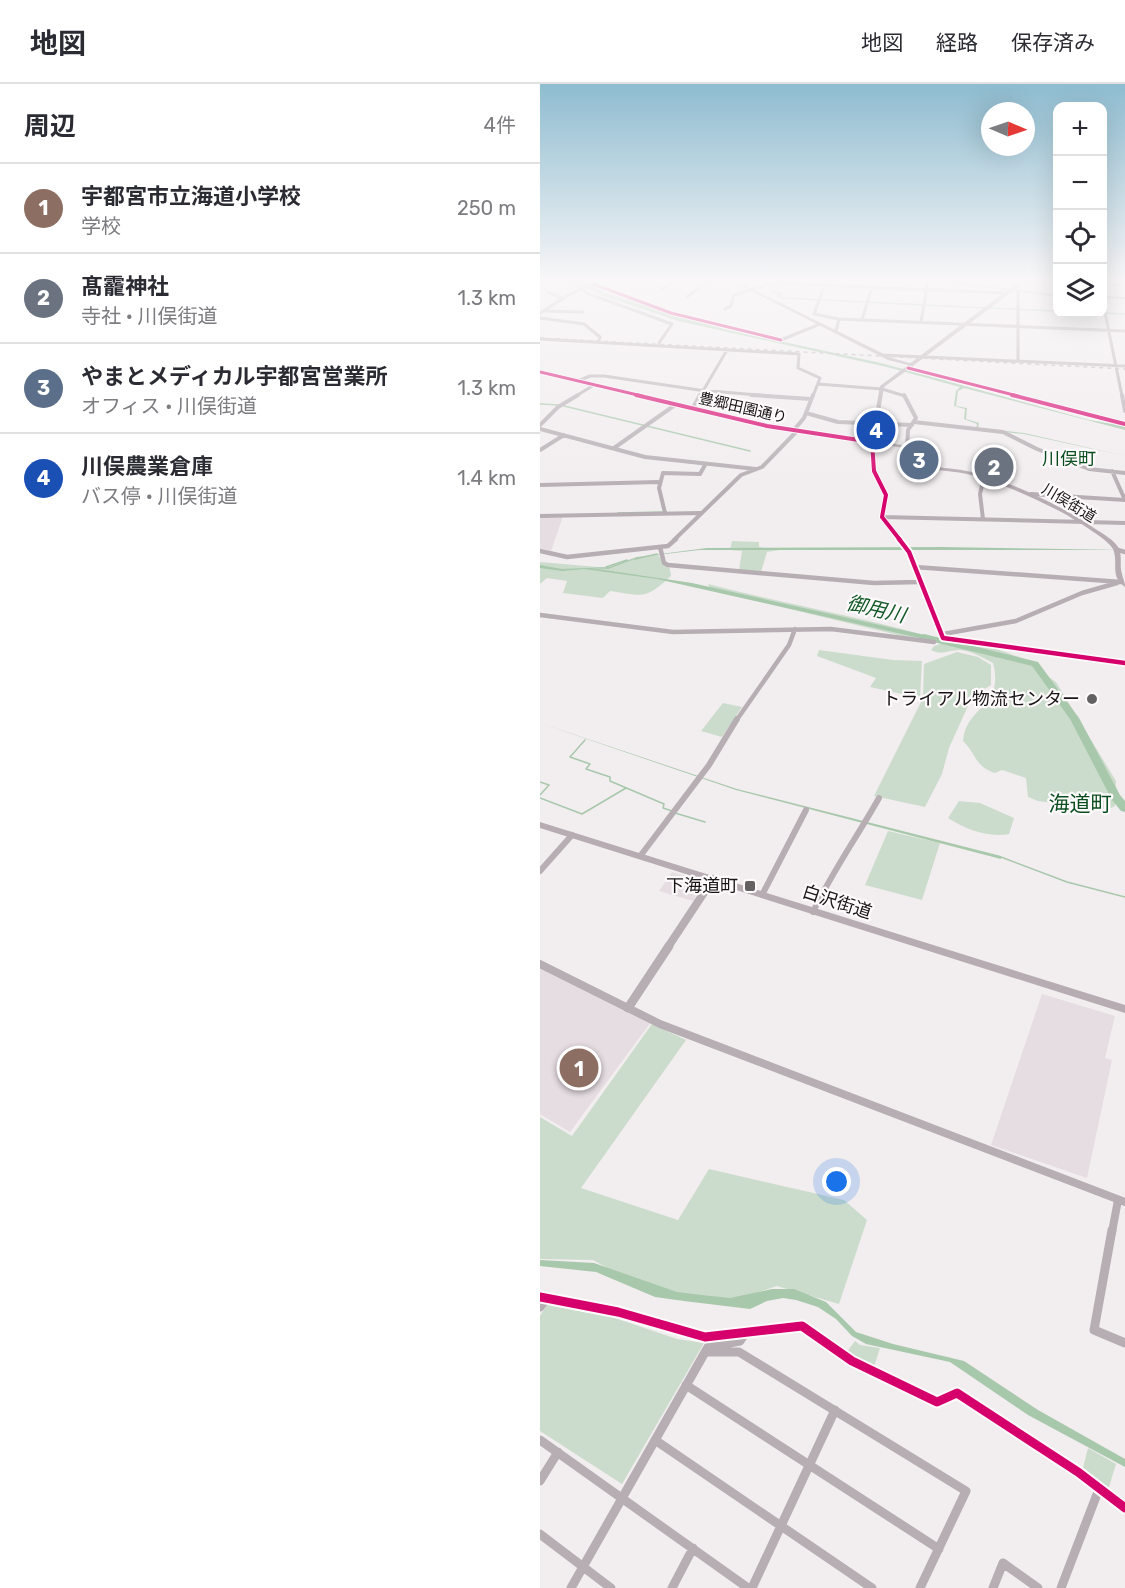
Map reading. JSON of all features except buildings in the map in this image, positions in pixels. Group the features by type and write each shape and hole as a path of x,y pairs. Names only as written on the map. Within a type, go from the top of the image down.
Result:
{"main road":[{"path":"875,351 910,366"},
{"path":"907,447 872,442 883,384 910,366"},
{"name":"川俣街道","path":"907,447 911,460 919,465 984,477 1031,494 1109,541 1118,550"},
{"path":"1118,550 1117,575 1122,583"},
{"name":"白沢街道","path":"540,825 1125,1009"}],"street":[{"path":"692,409 727,351"},
{"path":"540,552 567,557 668,546 741,475 756,469 795,431 806,414 820,378 798,368 799,354 749,351"},
{"path":"910,366 931,351"},
{"path":"1017,351 1017,361"},
{"path":"1113,351 1125,411"},
{"path":"882,355 1125,368"},
{"name":"豊郷田園通り","path":"540,372 795,431 872,442"},
{"path":"578,381 586,375 615,377 704,392 811,399"},
{"path":"818,384 882,389 906,396 915,414 907,434 907,447"},
{"path":"594,385 558,407 540,427 645,457 756,469"},
{"path":"614,448 675,405"},
{"path":"806,414 838,422 913,423 1003,432 1037,449 1089,469 1125,473"},
{"path":"540,450 564,435"},
{"path":"872,442 874,471 886,495 882,516 909,552 943,638 1125,663"},
{"path":"665,513 658,493 658,482 663,473 700,474 705,465"},
{"path":"1031,494 1125,500 1112,471"},
{"path":"983,519 980,494 984,477"},
{"path":"540,485 658,482"},
{"path":"540,516 701,513"},
{"path":"882,516 1125,523"},
{"path":"660,547 664,563 668,565 874,583 920,582"},
{"path":"1118,550 1125,552"},
{"path":"915,567 1122,583"},
{"path":"943,634 1016,621 1074,596 1122,583"},
{"path":"540,615 673,632 853,630 934,642"},
{"path":"641,855 709,765 722,740 789,645 795,629"},
{"path":"813,912 832,872 846,857 879,798"},
{"path":"762,895 806,810"},
{"path":"540,871 572,835"},
{"path":"628,1008 713,879"},
{"path":"540,964 671,1029 1122,1201 1094,1330 1125,1343"},
{"path":"542,1301 618,1312 687,1334 705,1337 802,1326 814,1332 852,1361 937,1402 944,1401 957,1393 1125,1508"},
{"path":"571,1588 708,1347 740,1341 747,1331"},
{"path":"705,1352 739,1352 966,1491 920,1588"},
{"path":"686,1384 939,1549"},
{"path":"541,1444 558,1452 750,1588 835,1410"},
{"path":"655,1440 872,1588"},
{"path":"540,1481 558,1452"},
{"path":"1061,1588 1099,1489"},
{"path":"540,1534 611,1588"},
{"path":"672,1588 693,1548"},
{"path":"993,1588 1003,1563 1038,1588"}],"shaded area":[{"path":"815,351 826,351 881,363 1089,420 1125,426 1125,430 964,388 958,391 956,406 967,408 966,419 979,423 978,428 1024,433 1125,456 1024,434 976,429 977,424 964,419 965,409 954,406 956,391 960,387 887,367"},
{"path":"540,516 563,516 551,551 540,548"},
{"path":"732,541 759,542 759,547 779,550 767,552 761,572 739,570 742,551 730,550"},
{"path":"941,547 1125,550 699,550 640,557 608,569 591,568 692,583 938,638 933,641 657,579 584,569 562,571 540,568 540,565 562,569 609,567 637,557 707,548"},
{"path":"658,555 670,569 671,576 649,593 637,595 610,591 603,598 563,593 567,581 547,578 540,584 540,562 609,568 637,558"},
{"path":"708,584 928,636 927,639 902,636 711,590"},
{"path":"956,639 970,639 1019,657 1056,682 1116,781 1115,806 1106,810 1038,801 1028,797 1026,778 1002,770 995,773 983,767 963,741 971,720 990,698 994,689 993,663 964,651 942,653 931,650 934,646"},
{"path":"819,650 893,660 922,661 920,698 870,687 876,678 817,656"},
{"path":"957,652 978,657 991,665 991,685 972,697 949,748 942,774 925,807 874,796 923,698 924,664"},
{"path":"723,703 742,707 722,737 701,731"},
{"path":"540,723 737,789 1001,856 1001,859 736,790"},
{"path":"959,801 980,803 1014,818 1009,834 993,835 977,832 948,818"},
{"path":"888,831 940,843 922,900 865,885"},
{"path":"672,872 700,881 701,888 693,901 659,891"},
{"path":"540,966 651,1022 570,1132 540,1114"},
{"path":"1042,994 1115,1016 1105,1058 1112,1060 1087,1178 991,1145"},
{"path":"652,1024 686,1040 581,1188 678,1220 709,1169 844,1200 867,1220 839,1304 777,1286 722,1304 638,1285 593,1260 540,1259 540,1117 572,1136"},
{"path":"540,1260 594,1263 677,1292 702,1295 730,1298 772,1289 794,1289 826,1302 856,1332 893,1344 964,1361 1038,1410 1125,1459 1125,1467 1028,1415 950,1362 866,1344 852,1336 836,1319 818,1307 783,1298 767,1301 750,1309 655,1297 596,1272 540,1266"},
{"path":"547,1305 615,1318 677,1339 704,1343 622,1484 540,1431 540,1316"},
{"path":"855,1341 860,1345 880,1348 874,1367 846,1353"},
{"path":"1088,1448 1116,1464 1108,1490 1082,1472"}],"waterway":[{"path":"540,404 560,405"},
{"path":"564,406 750,451"},
{"path":"618,513 662,512"},
{"path":"635,559 657,554"},
{"path":"606,567 627,560"},
{"name":"御用川","path":"924,637 1035,664 1074,718 1116,797 1125,808"},
{"path":"585,740 570,757 590,764 586,769 610,777 610,781 664,804 663,808 672,811"},
{"path":"540,782 549,785 540,795"},
{"path":"540,798 582,814 626,788"},
{"path":"675,813 705,822"},
{"path":"1001,857 1067,882 1125,897"}],"railway":[{"path":"789,351 1125,369"}],"cycle path":[{"path":"908,368 1125,424"},
{"path":"540,372 767,426 872,442 874,471 886,495 882,517 909,552 943,638 1125,663"},
{"path":"540,1297 618,1312 687,1334 705,1337 802,1326 814,1332 852,1361 937,1402 944,1401 957,1393 1078,1472 1125,1508"}],"place":[{"name":"川俣農業倉庫","path":"876,430"},
{"name":"やまとメディカル宇都宮営業所","path":"919,460"},
{"name":"髙靇神社","path":"994,467"},
{"name":"トライアル物流センター","path":"1092,699"},
{"name":"下海道町","path":"750,886"},
{"name":"宇都宮市立海道小学校","path":"579,1068"}],"district":[{"name":"川俣町","path":"1069,459"},
{"name":"海道町","path":"1080,803"}]}
